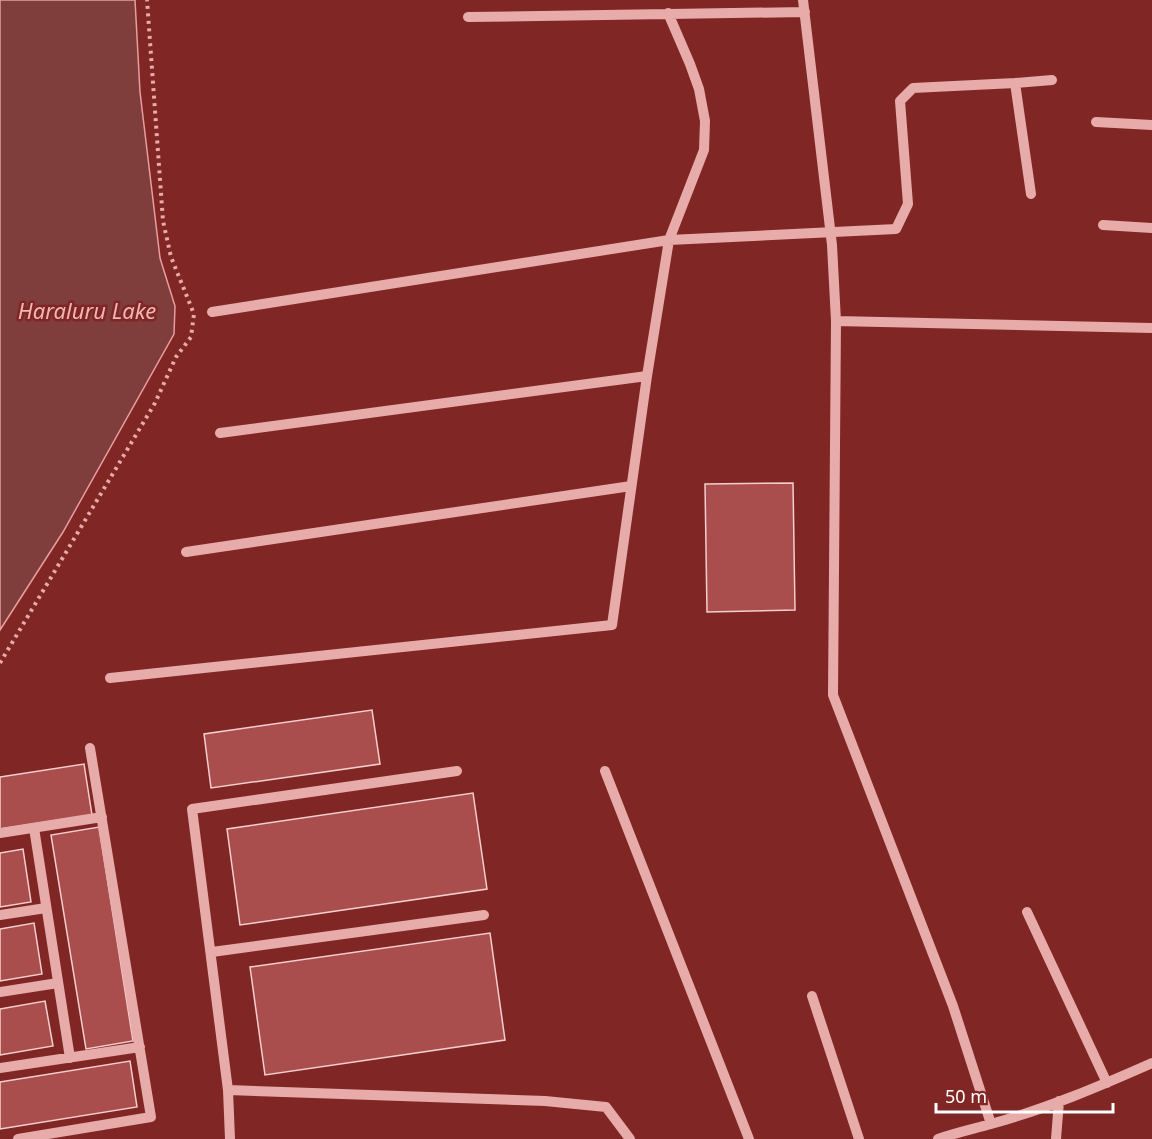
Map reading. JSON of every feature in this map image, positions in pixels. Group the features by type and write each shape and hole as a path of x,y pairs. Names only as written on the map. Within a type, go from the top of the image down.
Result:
{"street":[{"path":"804,0 832,245 836,321 833,694 953,1006 991,1124"},
{"path":"468,17 805,12"},
{"path":"110,678 612,625 647,376 669,240 704,150 705,121 699,89 668,14"},
{"path":"212,312 669,240 896,229 908,204 900,101 913,88 1052,80"},
{"path":"1016,83 1031,194"},
{"path":"1096,122 1152,125"},
{"path":"1103,225 1152,228"},
{"path":"836,321 1152,328"},
{"path":"220,433 647,376"},
{"path":"186,552 631,486"},
{"path":"18,1139 151,1117 90,748"},
{"path":"230,1139 228,1090 192,809 457,771"},
{"path":"605,771 749,1139"},
{"path":"0,833 102,817"},
{"path":"34,828 70,1058"},
{"path":"0,915 46,908"},
{"path":"1027,912 1107,1083"},
{"path":"212,952 484,915"},
{"path":"0,992 58,983"},
{"path":"812,996 859,1139"},
{"path":"0,1068 140,1047"},
{"path":"938,1139 1059,1101 1107,1083 1152,1062"},
{"path":"228,1090 544,1101 606,1107 630,1139"},
{"path":"1056,1139 1059,1101"},
{"path":"976,1127 978,1139"}],"path":[{"path":"0,663 155,403 176,357 191,337 194,314 171,257 163,221 147,0"}],"water":[{"name":"Haraluru Lake","path":"0,0 135,0 140,92 160,258 175,306 174,334 63,532 0,630"}],"building":[{"path":"793,483 795,610 707,612 705,484"},
{"path":"372,710 380,764 211,788 204,734"},
{"path":"84,764 92,815 0,829 0,777"},
{"path":"473,793 487,889 240,925 227,829"},
{"path":"99,827 133,1041 86,1049 51,835"},
{"path":"23,849 31,902 0,907 0,853"},
{"path":"34,923 42,974 0,981 0,929"},
{"path":"490,933 505,1040 265,1075 250,967"},
{"path":"45,1001 53,1046 0,1055 0,1009"},
{"path":"130,1061 137,1107 0,1129 0,1082"}]}
